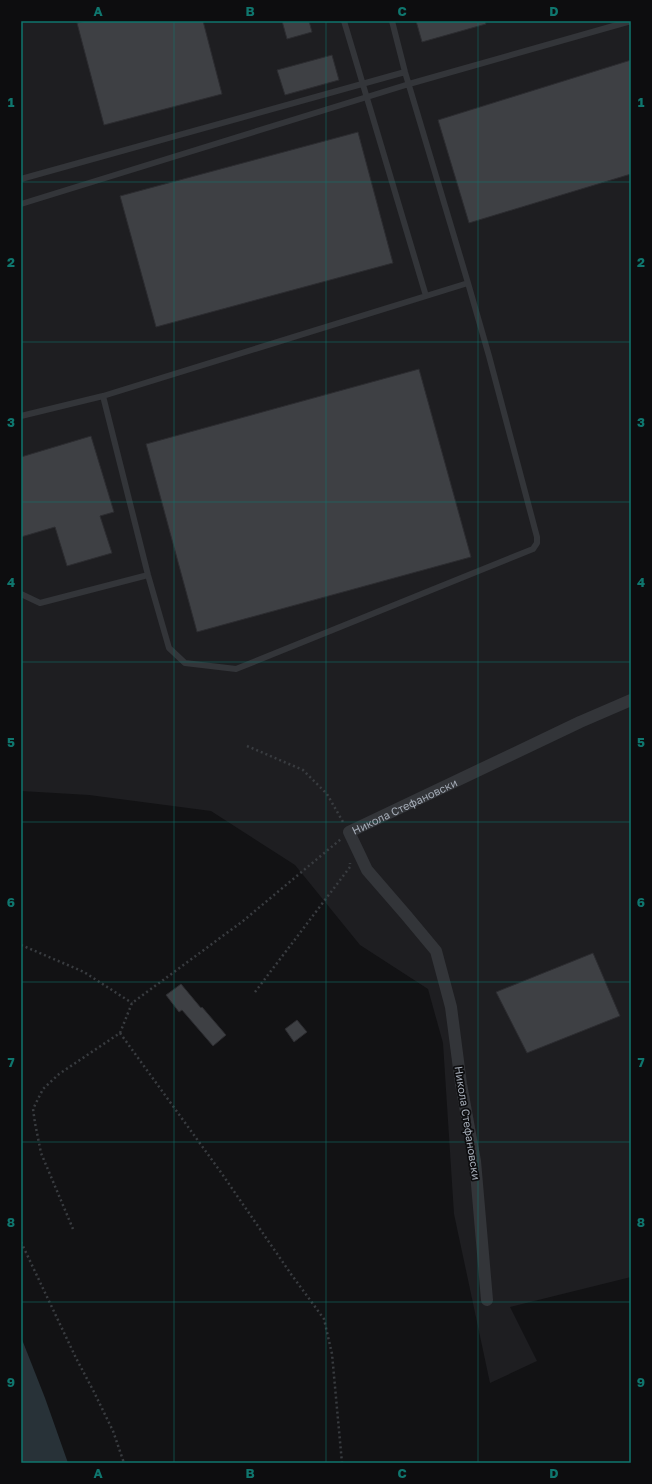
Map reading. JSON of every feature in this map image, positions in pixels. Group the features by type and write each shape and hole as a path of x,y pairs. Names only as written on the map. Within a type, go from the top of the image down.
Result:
{"street":[{"name":"Никола Стефановски","path":"487,1300 476,1161 461,1084 452,1008 436,951 367,870 349,832 580,722 631,700"}],"lane":[{"path":"344,21 426,296"},
{"path":"103,396 148,575 169,648 185,663 236,669 533,549 537,543 537,537 489,356 405,72 392,21"},
{"path":"21,204 409,84 631,22"},
{"path":"21,179 405,72"},
{"path":"21,416 103,396 468,283"},
{"path":"21,594 40,603 148,575"}],"path":[{"path":"73,1229 41,1153 34,1123 33,1109 43,1089 59,1074 120,1033 132,1003 243,921 349,832 327,794 303,770 247,746"},
{"path":"255,992 333,891 350,867 350,860"},
{"path":"21,945 84,972 132,1003"},
{"path":"120,1033 324,1319 332,1354 342,1463"},
{"path":"21,1242 76,1358 113,1431 124,1463"}],"shaded area":[{"path":"21,21 631,21 631,1277 510,1307 537,1361 490,1383 454,1214 443,1043 428,989 360,945 295,865 211,811 89,795 21,791"},
{"path":"21,1337 45,1398 68,1463 21,1463"}],"building":[{"path":"86,21 203,21 222,94 104,125 77,23"},
{"path":"282,21 309,21 312,32 287,39"},
{"path":"416,21 485,21 486,24 422,42"},
{"path":"332,55 339,80 285,95 277,70"},
{"path":"631,60 631,174 469,223 438,120"},
{"path":"358,132 393,263 156,327 120,196"},
{"path":"419,369 471,557 197,632 146,444"},
{"path":"91,436 114,512 100,516 112,553 67,566 55,527 21,537 21,457"},
{"path":"593,953 620,1016 527,1053 496,992"},
{"path":"181,984 226,1035 213,1046 182,1010 179,1012 166,995"},
{"path":"297,1020 307,1032 294,1042 285,1029"}]}
